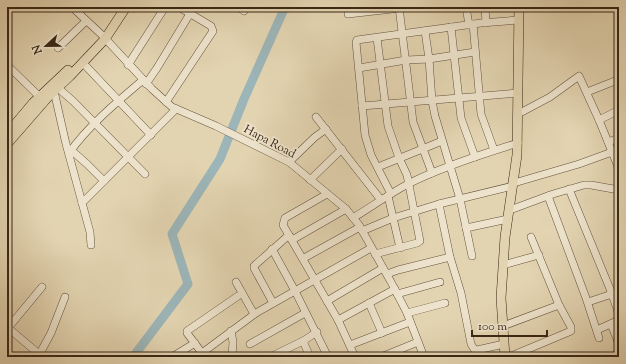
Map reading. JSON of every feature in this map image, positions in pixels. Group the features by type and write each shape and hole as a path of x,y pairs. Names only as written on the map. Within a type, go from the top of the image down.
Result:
{"main road":[{"path":"7,134 103,37 119,7"},
{"path":"7,144 42,99 56,90 83,63 126,7"},
{"path":"505,357 501,298 503,265 518,143 518,7"}],"street":[{"name":"Hapa Road","path":"72,7 166,102 176,109 216,126 289,162 346,210 361,229 396,291 407,313 424,357"},
{"path":"128,65 165,7"},
{"path":"166,102 213,32 211,26 179,7"},
{"path":"70,152 75,143 95,123 119,101 145,82 157,68 194,7"},
{"path":"348,14 365,10 410,7"},
{"path":"466,7 471,25 475,52 482,118 494,150"},
{"path":"485,7 486,23"},
{"path":"399,8 413,122 432,173"},
{"path":"400,248 378,167 371,154 365,135 356,42 359,39 518,20"},
{"path":"58,48 86,21"},
{"path":"451,27 461,118 475,157"},
{"path":"425,31 432,101 442,141 460,198 472,256"},
{"path":"238,296 188,330 187,333 203,355 254,314 315,280 373,251 400,248 418,243 420,241 407,175 399,158 388,126 384,104 377,38"},
{"path":"359,68 406,60 429,59 475,52"},
{"path":"83,63 151,135"},
{"path":"7,65 42,99"},
{"path":"518,114 550,97 577,77 581,78 619,169"},
{"path":"587,92 614,81"},
{"path":"56,90 95,123 145,174"},
{"path":"56,90 90,232 91,244"},
{"path":"362,106 518,93"},
{"path":"82,202 176,109"},
{"path":"599,120 619,110"},
{"path":"316,117 342,149 387,197"},
{"path":"289,162 315,137 326,129"},
{"path":"608,142 619,138"},
{"path":"378,167 442,141"},
{"path":"353,218 408,184 432,173 494,150 518,143"},
{"path":"310,180 342,149"},
{"path":"70,152 87,164 104,181"},
{"path":"304,258 361,229 438,204 514,185 612,152"},
{"path":"466,228 509,215 548,196 584,185 619,190"},
{"path":"569,189 619,314"},
{"path":"326,194 285,218 284,225 338,320 355,357"},
{"path":"548,196 588,302 599,338"},
{"path":"438,204 450,257 461,293 472,347 474,349 480,349 504,344"},
{"path":"273,303 254,268 255,264 272,249 290,237 346,210"},
{"path":"508,357 570,332 571,327 559,305 531,237"},
{"path":"272,249 328,357"},
{"path":"503,265 539,255"},
{"path":"327,301 385,271 398,270 450,257"},
{"path":"236,282 254,314"},
{"path":"338,320 369,303 396,291 440,282"},
{"path":"42,287 7,328 39,355 51,333 65,297"},
{"path":"588,302 612,294"},
{"path":"369,303 382,333"},
{"path":"407,313 445,303"},
{"path":"503,326 559,305"},
{"path":"250,344 305,313"},
{"path":"597,330 619,320"},
{"path":"350,345 410,322"},
{"path":"611,324 619,344"},
{"path":"232,331 232,357"},
{"path":"270,357 303,341 316,332"},
{"path":"303,341 310,357"},
{"path":"381,357 418,342"},
{"path":"172,357 194,343"},
{"path":"611,357 619,353"}],"waterway":[{"path":"133,357 188,284 172,234 220,159 244,99 285,7"}]}
